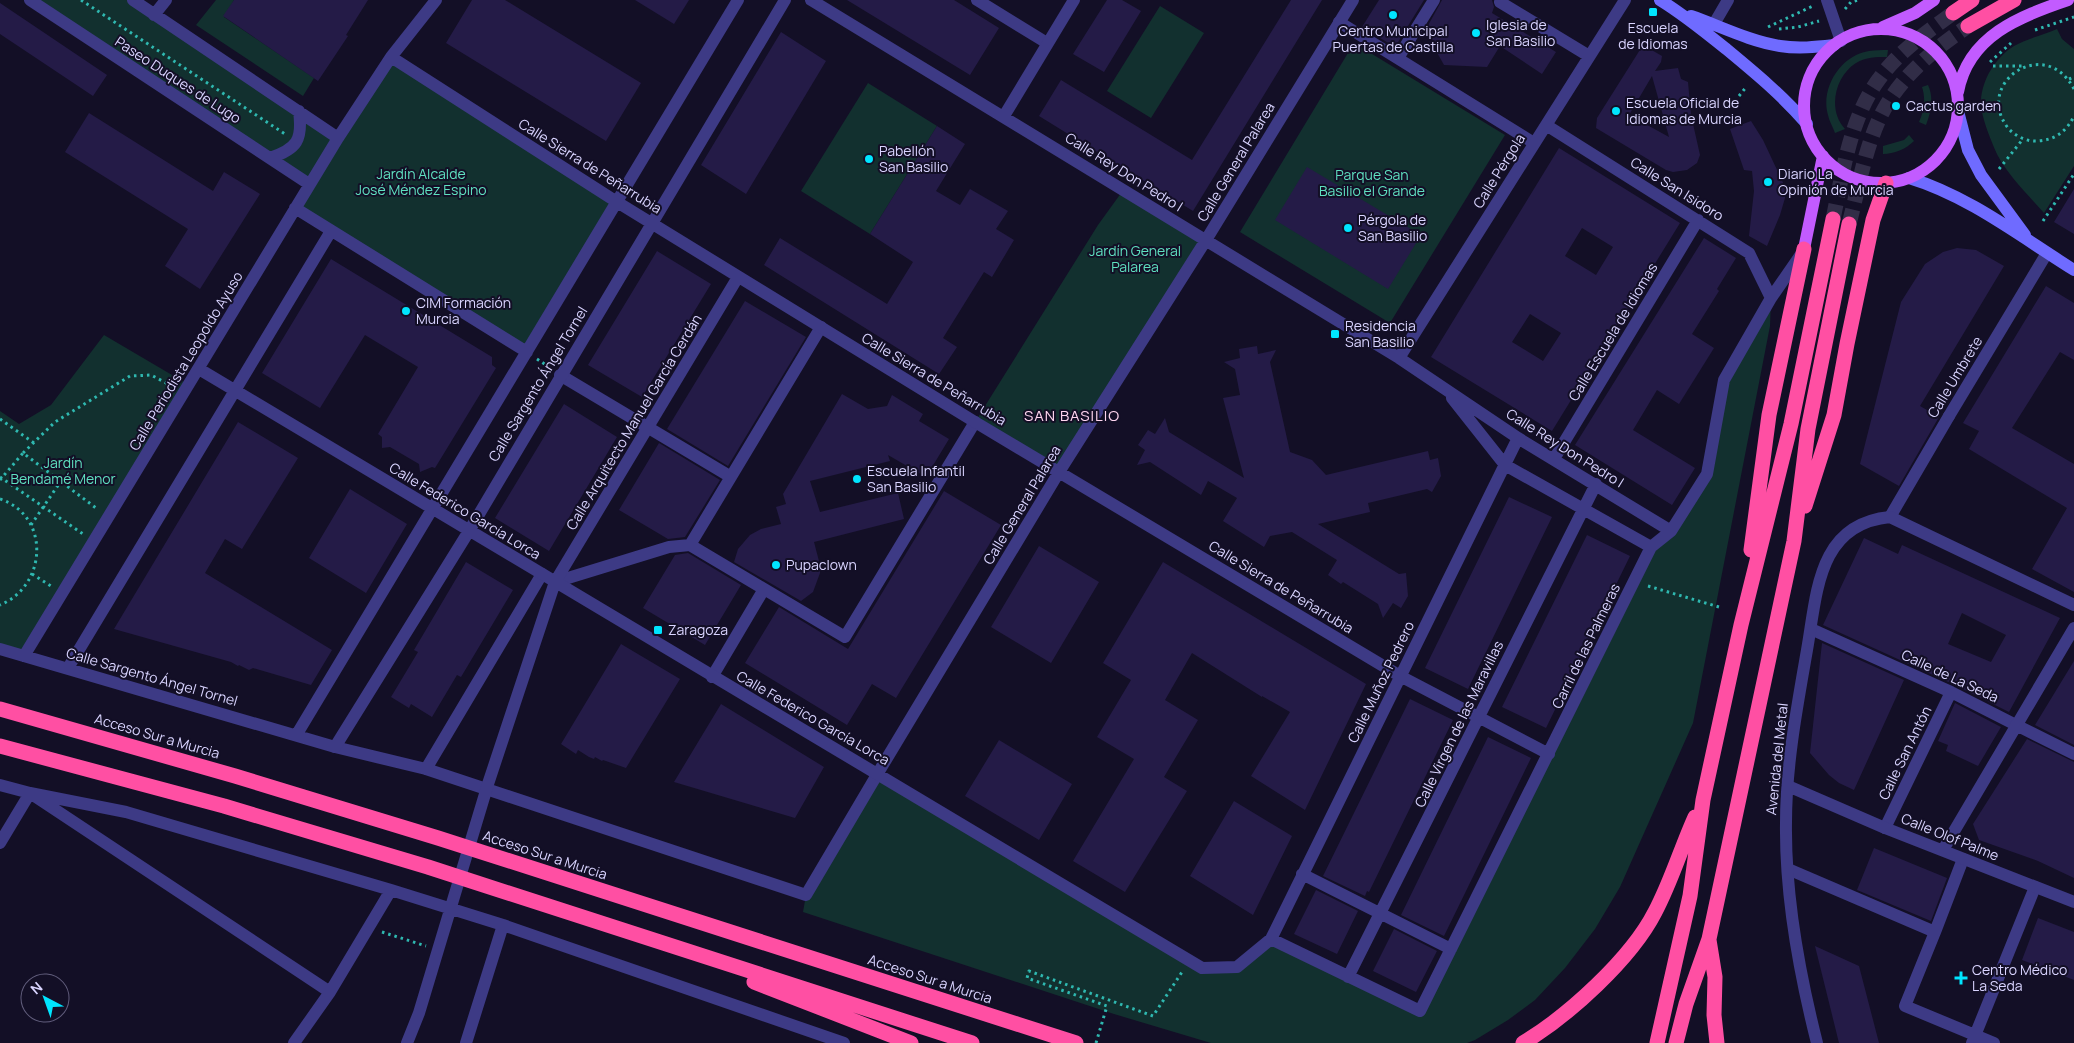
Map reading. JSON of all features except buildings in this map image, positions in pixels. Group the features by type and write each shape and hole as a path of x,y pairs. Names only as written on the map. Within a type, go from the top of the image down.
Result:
{"highway":[{"path":"1953,13 1972,0"},
{"path":"1968,26 2014,0"},
{"path":"1794,541 1834,415 1873,220 1886,183"},
{"path":"1657,1043 1690,896 1703,800 1741,626 1791,424 1833,219"},
{"path":"1676,1043 1686,1004 1709,939 1794,541 1808,429 1849,224"},
{"path":"1741,626 1769,415 1804,249"},
{"name":"Acceso Sur a Murcia","path":"0,709 235,776 429,835 1076,1043"},
{"path":"0,746 224,806 604,922 972,1043"},
{"path":"1523,1043 1555,1021 1590,990 1636,940 1654,914 1703,800"},
{"path":"604,922 911,1043"},
{"path":"1709,939 1715,977 1714,1015 1717,1043"}],"main road":[{"path":"1660,0 1681,13 1775,90 1807,124"},
{"path":"1681,13 1752,39 1795,48 1838,43 1861,32 1878,29 1909,16 1934,0"},
{"path":"1838,43 1817,64 1807,87 1804,112 1807,124 1813,141 1831,165 1851,177 1874,183 1886,183 1909,178 1930,165 1939,156 1952,135 1958,111 1958,95 1962,75 1968,61 1992,36 2009,24 2068,0"},
{"path":"1878,29 1914,36 1935,51 1950,71 1958,95"},
{"path":"1958,111 1968,150 1981,175 2029,241"},
{"path":"1804,249 1823,156"},
{"path":"1909,178 1939,188 1964,201 2074,270"}],"street":[{"name":"Paseo Duques de Lugo","path":"30,0 309,184"},
{"path":"133,0 338,138"},
{"path":"154,15 166,0"},
{"name":"Calle Periodista Leopoldo Ayuso","path":"24,656 309,184 391,57 436,0"},
{"name":"Calle Sargento Ángel Tornel","path":"296,734 738,0"},
{"name":"Calle Sargento Ángel Tornel","path":"0,649 296,734 335,747 469,531 560,375 785,0"},
{"name":"Calle Rey Don Pedro I","path":"811,0 1399,358 1518,438 1671,531"},
{"path":"976,0 1047,43"},
{"path":"1004,116 1074,0"},
{"name":"Calle General Palarea","path":"426,768 806,894 1059,472 1206,240 1353,0"},
{"path":"1398,58 1434,0"},
{"name":"Calle Pérgola","path":"1399,358 1625,0"},
{"path":"1714,24 1728,0"},
{"path":"1498,1 1589,56"},
{"path":"1823,2 1838,43"},
{"path":"1339,22 1534,143"},
{"name":"Calle Sierra de Peñarrubia","path":"391,57 616,202 975,422 1400,676 1550,754"},
{"path":"270,158 286,153 297,142 302,129 299,112"},
{"name":"Calle San Isidoro","path":"1546,125 1749,253 1771,298"},
{"path":"295,208 526,352"},
{"name":"Calle Escuela de Idiomas","path":"1554,459 1698,220"},
{"path":"68,668 331,231"},
{"name":"Carril de las Palmeras","path":"1348,977 1420,1011 1550,754 1651,547 1671,531 1707,474 1724,380 1771,298 1804,249"},
{"name":"Calle Umbrete","path":"1890,517 2047,253"},
{"name":"Calle Arquitecto Manuel García Cerdán","path":"407,1043 419,1013 488,784 555,582 738,277"},
{"path":"690,545 821,328"},
{"name":"Calle Federico García Lorca","path":"199,369 1202,968 1237,966 1271,939"},
{"path":"560,375 732,477"},
{"name":"Calle Rey Don Pedro I","path":"1445,388 1505,465 1651,547"},
{"path":"555,582 669,547 690,545 845,637 975,422"},
{"name":"Calle Muñoz Pedrero","path":"1271,939 1518,438"},
{"name":"Calle Virgen de las Maravillas","path":"1348,977 1596,484"},
{"path":"1890,517 2074,605"},
{"name":"Avenida del Metal","path":"1817,1043 1796,944 1788,869 1786,822 1792,732 1822,567 1837,541 1852,529 1872,519 1890,517"},
{"path":"335,747 426,768 542,574"},
{"path":"712,677 764,589"},
{"path":"1943,850 2074,628"},
{"name":"Calle de La Seda","path":"1811,629 1951,692 2074,754"},
{"name":"Calle San Antón","path":"1885,828 1951,692"},
{"path":"0,785 30,793 126,812 391,890 503,926 844,1043"},
{"name":"Calle Olof Palme","path":"1788,786 1885,828 2074,902"},
{"path":"30,793 330,992"},
{"path":"0,843 30,793"},
{"path":"63,815 61,806 65,800"},
{"path":"1963,858 1905,1006 1974,1039 1994,1043"},
{"path":"1788,869 1935,932"},
{"path":"1302,874 1451,949"},
{"path":"1974,1039 2035,887"},
{"path":"294,1043 330,992 391,890"},
{"path":"466,1043 503,926"},
{"path":"1271,939 1348,977"}],"path":[{"path":"81,0 297,142"},
{"path":"1768,27 1823,2"},
{"path":"2030,33 2074,17"},
{"path":"2017,39 2000,52 1991,64 2048,65 2060,70 2069,79 2074,88"},
{"path":"2024,66 2012,73 2004,83 1999,96 1999,109 2004,122 2012,132 2023,139 2036,142 2049,140 2061,134 2074,118"},
{"path":"2069,79 2074,77"},
{"path":"1999,169 2023,139"},
{"path":"2044,221 2074,174"},
{"path":"526,352 560,375"},
{"path":"94,542 0,478 55,422 130,376 151,375 184,393"},
{"path":"0,419 34,442"},
{"path":"23,453 108,517"},
{"path":"31,526 60,481"},
{"path":"0,499 14,506 31,526 37,550 32,574 18,595 0,605"},
{"path":"32,574 62,593"},
{"path":"1634,582 1719,607"},
{"path":"369,928 438,949"},
{"path":"1096,1043 1106,1006 1027,978 1029,971 1153,1016 1189,960"}],"green space":[{"name":"Jardín Alcalde José Méndez Espino","path":"30,0 133,0 337,137 391,57 617,202 527,352 295,208 309,184"},
{"path":"216,0 234,0 224,17 314,78 303,96 196,25"},
{"path":"1160,6 1204,33 1151,118 1107,91"},
{"path":"2057,29 2062,39 2074,49 2074,166 2044,213 2013,178 1998,156 1984,121 1981,101 1987,77 2001,56 2014,46"},
{"name":"Parque San Basilio el Grande","path":"1354,43 1505,135 1390,323 1240,232"},
{"path":"1888,50 1887,57 1860,61 1843,76 1836,94 1835,103 1839,121 1845,129 1835,133 1826,105 1827,94 1835,74 1850,59 1859,54"},
{"name":"Pabellón San Basilio","path":"868,83 937,126 870,234 801,191"},
{"path":"1928,85 1931,105 1926,125 1919,122 1924,105 1922,87"},
{"path":"1909,135 1914,141 1911,144 1896,152 1883,154 1883,146 1904,140"},
{"name":"Jardín General Palarea","path":"1124,189 1206,240 1059,472 975,422 1098,225"},
{"path":"1771,298 1770,326 1693,723 1620,887 1595,929 1565,968 1535,1000 1508,1020 1467,1043 1211,1043 1114,1014 803,912 806,895 878,773 1202,968 1237,967 1271,939 1420,1011 1651,547 1707,474 1724,380"},
{"name":"Jardín Bendamé Menor","path":"104,335 189,385 24,656 0,649 0,411 19,424 51,405"}],"tunnel":[{"path":"1833,219 1844,164 1854,128 1869,94 1895,60 1913,43 1953,13"},
{"path":"1849,224 1868,149 1886,106 1902,83 1922,62 1968,26"}],"place":[{"name":"Escuela de Idiomas","path":"1653,12"},
{"name":"Centro Municipal Puertas de Castilla","path":"1393,15"},
{"name":"Iglesia de San Basilio","path":"1476,33"},
{"name":"Cactus garden","path":"1896,106"},
{"name":"Escuela Oficial de Idiomas de Murcia","path":"1616,111"},
{"name":"Pabellón San Basilio","path":"869,159"},
{"name":"Diario La Opinión de Murcia","path":"1768,182"},
{"name":"Pérgola de San Basilio","path":"1348,228"},
{"name":"CIM Formación Murcia","path":"406,311"},
{"name":"Residencia San Basilio","path":"1335,334"},
{"name":"Escuela Infantil San Basilio","path":"857,479"},
{"name":"Pupaclown","path":"776,565"},
{"name":"Zaragoza","path":"658,630"},
{"name":"Centro Médico La Seda","path":"1961,978"}],"district":[{"name":"SAN BASILIO","path":"1072,416"}]}
